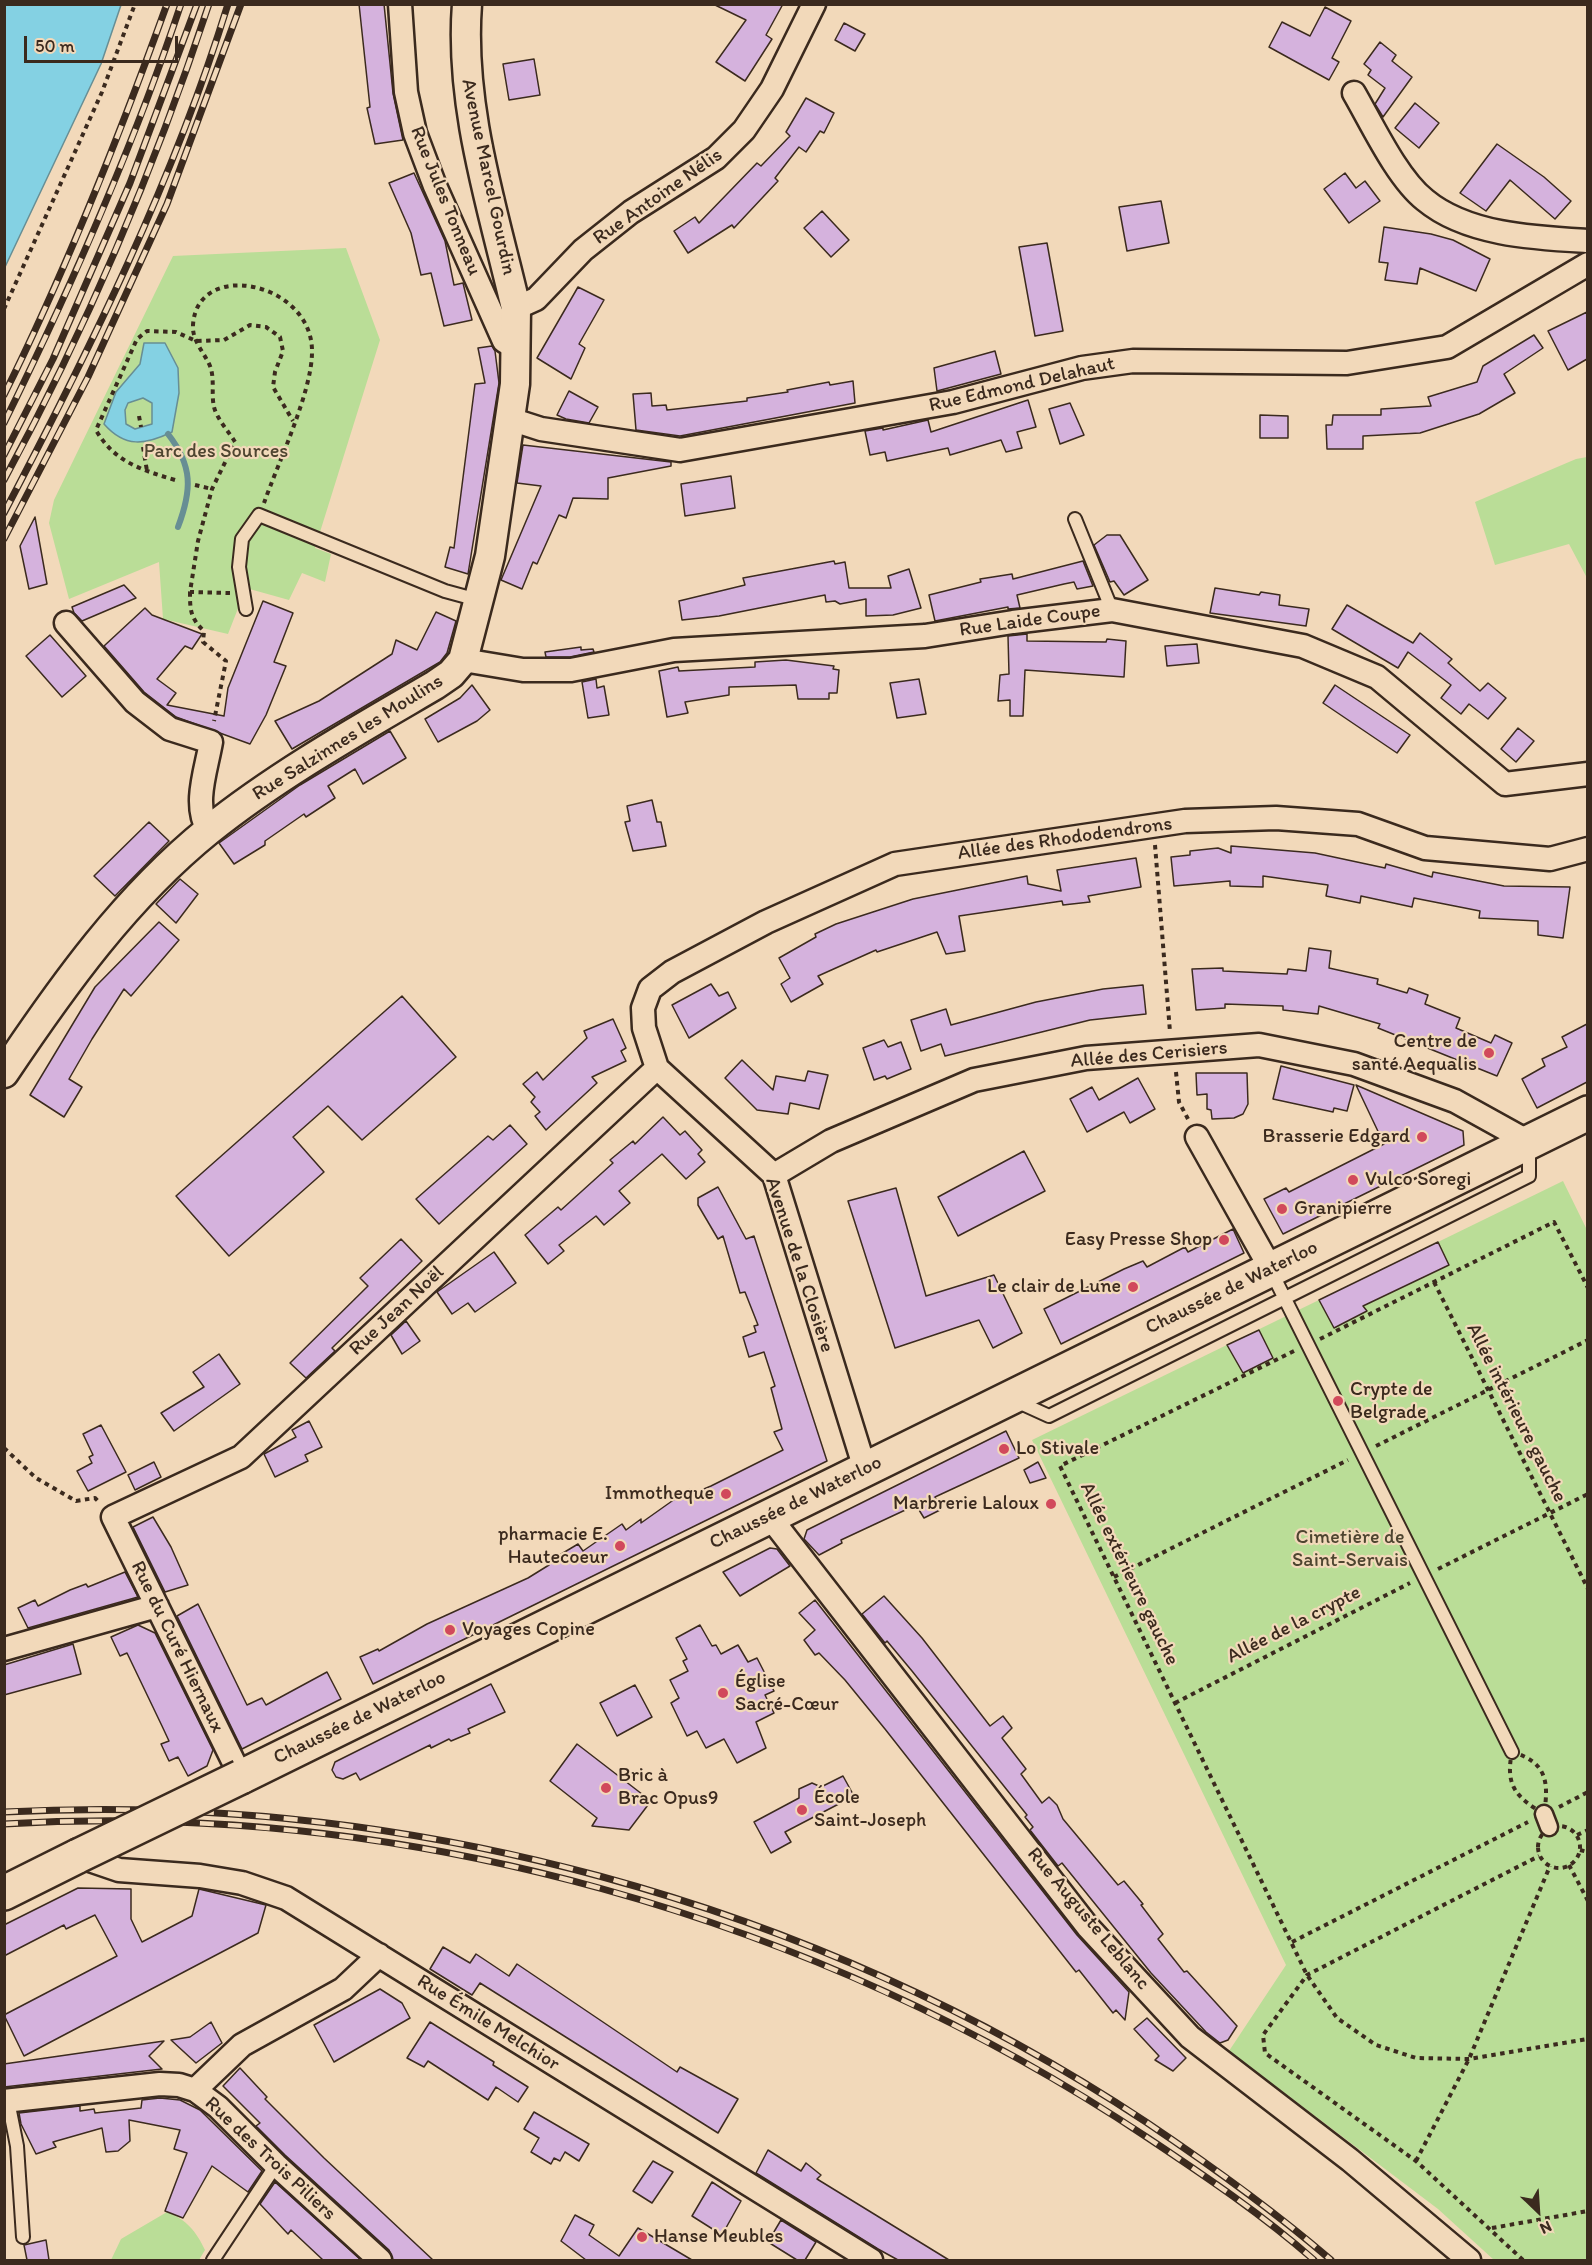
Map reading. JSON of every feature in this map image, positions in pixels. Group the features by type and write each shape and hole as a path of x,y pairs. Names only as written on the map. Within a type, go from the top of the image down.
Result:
{"main road":[{"name":"Chaussée de Waterloo","path":"4,1893 1587,1113"}],"street":[{"name":"Rue Jules Tonneau","path":"400,4 406,92 415,133 435,186 504,341 517,349"},
{"name":"Avenue Marcel Gourdin","path":"467,4 466,76 473,120 516,308 517,349"},
{"name":"Rue Antoine Nélis","path":"516,308 536,299 583,250 631,212 690,176 723,151 744,130 772,89 814,4"},
{"path":"1354,93 1396,165 1424,200 1458,220 1500,231 1547,239 1587,241"},
{"name":"Rue Edmond Delahaut","path":"510,419 541,429 680,450 953,402 1082,368 1133,361 1347,363 1447,347 1587,264"},
{"name":"Rue Salzinnes les Moulins","path":"4,1073 59,991 109,929 208,830 286,774 435,685 451,674 463,660 500,504 517,349"},
{"name":"Rue Laide Coupe","path":"463,660 523,670 572,670 674,650 925,636 1112,610 1303,646 1377,677 1505,784 1587,774"},
{"path":"66,623 135,702 170,729 211,742 200,806 201,818 208,830"},
{"name":"Allée des Rhododendrons","path":"657,1068 644,1028 643,1008 650,989 672,972 766,922 895,864 1185,821 1276,818 1358,824 1425,848 1550,859 1587,849"},
{"name":"Allée des Cerisiers","path":"774,1175 831,1140 974,1080 1086,1058 1259,1045 1354,1064 1455,1101 1529,1142"},
{"name":"Avenue de la Closière","path":"657,1068 774,1175 865,1469"},
{"name":"Rue Jean Noël","path":"113,1517 241,1457 657,1068"},
{"path":"1197,1137 1271,1269"},
{"name":"Rue Auguste Leblanc","path":"770,1516 1088,1927 1190,2037 1350,2160 1469,2260"},
{"name":"Rue du Curé Hiernaux","path":"113,1517 241,1777"},
{"path":"4,1649 158,1606"},
{"name":"Rue Émile Melchior","path":"78,1856 119,1870 200,1876 242,1883 286,1898 870,2260"},
{"path":"195,2091 242,2045 343,1989 379,1955"},
{"name":"Rue des Trois Piliers","path":"6,2101 160,2084 179,2085 195,2091 219,2107 276,2165 380,2260"}],"lane":[{"path":"246,609 239,567 242,539 259,515 434,587 479,600"},
{"path":"1075,519 1112,610"},
{"path":"1010,1398 1049,1416 1529,1176 1529,1142"},
{"path":"1271,1269 1512,1752"},
{"path":"6,2101 18,2155 23,2236"},
{"path":"213,2260 214,2255 276,2165"}],"path":[{"path":"4,309 102,92 135,4"},
{"path":"211,742 226,661 203,642 204,631 193,621 189,610 190,592 198,541 212,489 235,442 214,408 211,368 196,340 193,325 197,310 208,294 233,284 265,288 299,310 309,329 312,351 309,380 259,515"},
{"path":"175,480 136,468 105,447 96,430 137,339 147,331 176,332 196,340 224,340 250,325 266,327 280,337 283,351 275,372 273,387 293,422"},
{"path":"139,416 141,427"},
{"path":"143,447 147,471"},
{"path":"195,485 212,489"},
{"path":"190,592 243,594"},
{"path":"1153,826 1179,1102 1197,1137"},
{"name":"Allée extérieure gauche","path":"1587,1288 1554,1222 1060,1466 1307,1975 1337,2018 1376,2045 1416,2058 1468,2059 1587,2039"},
{"name":"Allée intérieure gauche","path":"1434,1282 1587,1589"},
{"path":"4,1448 36,1478 76,1501 95,1498"},
{"name":"Allée de la crypte","path":"1175,1703 1587,1494"},
{"path":"1512,1752 1508,1769 1512,1787 1524,1802 1546,1821 1568,1827 1577,1835 1580,1850 1569,1865 1563,1868 1550,1866 1539,1856 1537,1850 1539,1836 1546,1821 1548,1789 1541,1772 1530,1757 1512,1752"},
{"path":"1292,1942 1546,1821 1587,1792"},
{"path":"1577,1835 1587,1830"},
{"path":"1580,1850 1587,1852"},
{"path":"1523,2260 1416,2161 1265,2053 1263,2035 1307,1975 1539,1856"},
{"path":"1569,1865 1587,1901"},
{"path":"1416,2161 1468,2059 1550,1866"},
{"path":"1491,2228 1587,2211"}],"green space":[{"name":"Parc des Sources","path":"346,248 380,340 315,548 331,554 325,582 302,573 289,600 246,588 228,634 163,619 159,562 69,599 49,523 54,500 173,256"},
{"path":"1587,457 1587,578 1569,544 1495,565 1475,502 1576,459"},
{"name":"Cimetière de Saint-Servais","path":"1563,1181 1588,1232 1587,2260 1494,2260 1438,2209 1229,2051 1286,1965 1032,1440"},
{"path":"167,2212 190,2227 198,2237 205,2250 199,2260 111,2260 121,2239"}],"water":[{"path":"5,4 121,5 101,64 5,267"},
{"path":"144,343 165,343 178,368 179,393 172,432 153,440 136,442 120,437 104,424 116,392 140,364","holes":["143,398 152,403 152,424 135,429 126,424 125,410 128,403"]}],"building":[{"path":"359,4 384,4 393,93 403,140 375,144 367,108 370,107"},
{"path":"713,4 783,4 766,35 772,39 745,81 716,62 746,20"},
{"path":"1325,7 1351,21 1332,58 1339,62 1329,80 1269,47 1282,22 1310,36"},
{"path":"844,23 865,34 855,51 835,40"},
{"path":"1380,42 1396,55 1392,61 1412,77 1383,117 1375,104 1385,88 1368,75 1371,70 1364,64"},
{"path":"534,59 540,95 509,100 503,64"},
{"path":"806,98 834,113 824,133 820,131 806,152 799,147 775,178 778,181 734,228 732,225 688,253 674,231 695,217 699,223 757,163 761,166 790,136 786,132"},
{"path":"1415,103 1439,123 1419,148 1395,128"},
{"path":"1497,144 1544,177 1571,201 1555,219 1510,180 1486,211 1460,193"},
{"path":"414,173 445,241 454,285 463,283 472,320 444,326 431,273 421,275 411,233 389,183"},
{"path":"1345,173 1356,188 1365,181 1380,201 1349,223 1324,189"},
{"path":"1161,201 1169,243 1127,251 1119,207"},
{"path":"822,211 849,240 831,257 804,228"},
{"path":"1384,227 1431,234 1453,240 1490,259 1476,291 1420,268 1417,284 1385,280 1388,263 1379,262"},
{"path":"1047,243 1063,331 1035,336 1019,247"},
{"path":"578,287 604,300 579,344 585,348 571,379 537,358"},
{"path":"1587,312 1587,359 1568,370 1548,331"},
{"path":"1534,335 1543,348 1504,374 1515,393 1479,414 1420,433 1363,436 1363,449 1327,449 1326,425 1332,425 1333,415 1381,415 1381,409 1431,406 1428,397 1477,382 1483,366"},
{"path":"492,346 495,351 499,383 468,574 445,567 450,547 454,548 475,384 485,383 478,348"},
{"path":"995,351 1001,374 937,391 934,368"},
{"path":"853,381 855,403 680,436 636,430 633,394 651,393 652,406 666,405 667,410 747,401 747,398 788,392 787,390 829,382 830,385"},
{"path":"569,391 598,407 589,423 557,415"},
{"path":"1028,400 1036,427 1017,432 1022,448 1006,452 1001,440 950,455 948,448 887,461 885,452 870,455 865,431 883,428 883,430 928,420 931,432"},
{"path":"1070,403 1084,435 1060,444 1049,409"},
{"path":"1260,415 1288,416 1288,438 1260,438"},
{"path":"523,445 671,462 671,466 608,478 608,499 573,498 566,518 559,515 537,564 533,562 522,589 501,580 541,486 517,483"},
{"path":"731,476 735,508 685,516 681,484"},
{"path":"35,517 47,584 29,589 20,546"},
{"path":"1107,535 1120,535 1148,580 1124,595 1114,581 1110,582 1094,545"},
{"path":"834,561 835,564 845,562 849,588 891,588 888,576 909,569 921,608 893,615 866,616 866,599 840,604 835,601 826,602 825,595 719,616 682,620 679,601 745,585 743,578"},
{"path":"1083,561 1093,586 1077,589 1074,582 1064,584 1017,595 1020,608 1008,609 1008,607 935,621 929,595 981,582 980,579 1012,574 1013,579"},
{"path":"124,585 136,598 82,621 74,613 72,607"},
{"path":"1215,588 1259,595 1261,592 1280,595 1279,605 1309,609 1306,626 1210,613"},
{"path":"263,601 293,613 274,662 286,666 266,715 250,744 176,717 144,692 104,646 145,608 152,615 202,634 192,649 185,646 157,679 176,693 167,705 224,716 228,688"},
{"path":"1347,605 1413,643 1420,633 1452,659 1448,663 1480,691 1488,683 1506,698 1488,719 1469,704 1461,714 1441,698 1451,685 1408,652 1398,668 1332,629"},
{"path":"436,612 456,621 447,653 440,662 292,749 275,721 319,701 392,654 396,640 417,650"},
{"path":"1027,634 1027,641 1106,642 1107,639 1126,641 1124,677 1025,670 1023,716 1010,716 1010,700 998,701 1000,675 1009,674 1008,636"},
{"path":"50,635 86,676 62,697 26,656"},
{"path":"1197,644 1199,663 1167,666 1165,646"},
{"path":"581,647 581,650 593,649 594,652 570,657 546,657 545,652"},
{"path":"786,660 834,666 833,669 839,670 837,693 829,693 829,699 798,699 796,685 729,687 729,695 685,702 688,713 667,717 659,671 678,667 679,671 755,667 755,662"},
{"path":"596,679 597,688 604,686 609,715 588,718 582,682"},
{"path":"919,679 926,714 897,718 890,683"},
{"path":"472,685 490,710 477,721 438,742 425,719 460,698"},
{"path":"1335,685 1410,735 1397,753 1323,703"},
{"path":"1518,728 1534,741 1516,762 1501,749"},
{"path":"390,731 406,758 363,784 355,769 328,786 335,798 306,817 304,814 265,841 265,845 234,864 219,843 300,785"},
{"path":"652,800 657,822 661,822 666,846 633,851 625,822 630,821 627,806"},
{"path":"149,822 169,841 115,896 94,876"},
{"path":"1231,846 1315,853 1385,868 1386,864 1432,877 1433,872 1504,886 1570,887 1563,938 1538,935 1538,921 1479,918 1480,911 1414,898 1412,907 1361,896 1360,903 1326,896 1328,885 1263,876 1263,887 1230,886 1230,881 1174,886 1171,857 1190,855 1190,851 1218,848 1231,853"},
{"path":"1136,858 1141,887 1088,896 1090,902 1063,905 1062,901 959,916 965,951 946,954 937,932 877,952 876,950 818,976 823,984 791,1002 781,984 790,978 779,958 816,937 815,934 836,924 913,899 1027,876 1028,884 1061,891 1057,870"},
{"path":"180,879 198,894 176,923 156,904"},
{"path":"159,922 179,940 131,996 124,989 69,1079 82,1087 64,1117 30,1095 95,987"},
{"path":"1309,948 1331,951 1329,968 1378,979 1377,984 1407,993 1409,988 1428,995 1425,1004 1460,1018 1456,1028 1491,1043 1495,1035 1512,1043 1497,1076 1378,1028 1380,1024 1319,1006 1318,1014 1283,1010 1283,1006 1225,1004 1225,1008 1196,1010 1192,969 1223,968 1223,971 1287,974 1288,969 1306,971"},
{"path":"711,984 719,996 728,992 736,1008 689,1038 672,1005"},
{"path":"1143,985 1146,1014 1090,1020 945,1056 941,1044 921,1051 911,1020 946,1009 951,1025 1036,1002 1103,989"},
{"path":"402,996 456,1057 362,1140 328,1106 293,1137 324,1172 229,1256 176,1196"},
{"path":"613,1019 626,1048 621,1051 626,1061 592,1077 597,1083 546,1130 535,1116 540,1112 531,1102 535,1097 523,1084 537,1072 543,1080 587,1038 584,1031"},
{"path":"1587,1024 1587,1082 1537,1108 1522,1079 1545,1066 1542,1059 1567,1047 1562,1037"},
{"path":"884,1040 888,1047 901,1042 911,1069 887,1079 885,1076 874,1080 863,1048"},
{"path":"742,1060 773,1090 776,1076 805,1081 808,1071 828,1075 819,1109 790,1103 788,1114 757,1110 725,1078"},
{"path":"1281,1066 1354,1085 1347,1111 1334,1108 1333,1112 1273,1099"},
{"path":"1196,1073 1247,1073 1248,1104 1243,1114 1234,1118 1212,1119 1211,1110 1207,1109 1207,1094 1197,1095"},
{"path":"1138,1078 1155,1109 1130,1123 1124,1112 1087,1132 1070,1099 1092,1087 1099,1100"},
{"path":"1356,1085 1463,1131 1464,1145 1283,1234 1264,1199 1286,1188 1289,1192 1384,1144"},
{"path":"663,1117 680,1135 685,1131 702,1150 698,1154 705,1162 686,1179 662,1154 619,1191 630,1203 604,1225 596,1216 559,1245 564,1251 548,1264 525,1235 558,1207 561,1210 613,1163 610,1160 633,1141 635,1144"},
{"path":"510,1125 527,1144 439,1224 416,1199 488,1136 493,1140"},
{"path":"1024,1151 1045,1191 958,1236 938,1197"},
{"path":"718,1187 746,1239 754,1236 827,1461 373,1684 360,1657 378,1649 379,1651 427,1624 528,1578 549,1565 548,1562 578,1544 583,1551 622,1524 626,1530 641,1519 641,1523 689,1489 692,1494 783,1450 774,1432 782,1429 771,1388 775,1386 764,1352 749,1357 743,1337 756,1332 754,1326 758,1325 745,1292 740,1293 723,1236 718,1239 698,1205 698,1198"},
{"path":"896,1188 926,1296 994,1275 1022,1333 993,1348 979,1320 895,1348 848,1201"},
{"path":"1233,1229 1244,1253 1061,1344 1044,1309 1124,1269 1143,1261 1147,1267 1185,1247 1188,1252"},
{"path":"401,1239 422,1261 332,1348 335,1351 306,1378 290,1363 368,1286 360,1278"},
{"path":"1438,1242 1449,1265 1363,1306 1367,1311 1334,1328 1319,1300"},
{"path":"494,1252 516,1283 475,1312 468,1303 452,1314 437,1292"},
{"path":"406,1321 420,1341 402,1354 391,1335"},
{"path":"1259,1330 1273,1358 1243,1373 1227,1345"},
{"path":"219,1354 240,1384 174,1431 161,1413 204,1387 193,1372"},
{"path":"309,1421 322,1447 305,1455 308,1461 275,1477 264,1454 296,1437 292,1430"},
{"path":"101,1425 126,1472 88,1491 77,1471 92,1463 89,1457 93,1455 83,1434"},
{"path":"1006,1431 1019,1458 935,1497 940,1510 924,1518 916,1505 841,1540 842,1543 819,1555 804,1539 807,1530"},
{"path":"154,1462 161,1477 135,1490 128,1475"},
{"path":"1038,1462 1046,1478 1030,1483 1024,1470"},
{"path":"153,1517 171,1547 188,1585 165,1592 133,1527"},
{"path":"770,1548 777,1549 790,1566 740,1596 723,1572"},
{"path":"125,1572 138,1597 28,1628 18,1608 35,1600 38,1606 70,1590 86,1584 88,1587"},
{"path":"884,1596 922,1638 990,1726 1003,1716 1012,1728 1002,1738 1026,1769 1021,1774 1042,1803 1049,1797 1057,1805 1063,1819 1118,1885 1124,1881 1143,1904 1141,1905 1163,1934 1158,1939 1184,1972 1187,1971 1237,2026 1228,2040 1220,2043 1206,2032 1151,1973 1062,1863 1058,1866 1030,1830 1033,1827 1025,1817 1027,1815 912,1671 887,1641 885,1643 862,1614"},
{"path":"815,1600 1077,1935 1129,1992 1125,2020 1116,2010 1113,2013 1079,1970 1076,1972 845,1680 819,1653 815,1655 804,1640 815,1630 799,1613"},
{"path":"198,1604 247,1705 262,1698 266,1705 327,1672 341,1699 242,1749 177,1616"},
{"path":"138,1625 155,1633 213,1750 207,1766 188,1776 178,1757 169,1761 161,1744 169,1741 162,1726 127,1653 120,1656 111,1637"},
{"name":"Église Sacré-Cœur","path":"700,1625 712,1646 716,1645 721,1654 738,1645 748,1662 757,1658 774,1691 765,1695 774,1713 756,1722 766,1748 737,1763 724,1739 706,1748 697,1731 687,1736 671,1703 679,1698 670,1680 688,1671 683,1661 687,1659 676,1638"},
{"path":"73,1644 81,1674 4,1695 4,1665"},
{"path":"491,1684 505,1712 468,1729 470,1733 451,1741 449,1739 431,1748 430,1745 360,1780 356,1773 343,1779 336,1777 332,1770 335,1762"},
{"path":"635,1685 652,1717 617,1736 600,1703"},
{"name":"Bric à Brac Opus9","path":"577,1744 651,1801 629,1830 592,1826 597,1818 550,1781"},
{"name":"École Saint-Joseph","path":"843,1776 854,1796 785,1832 791,1842 771,1853 754,1822 799,1798 799,1789 812,1783 821,1787"},
{"path":"78,1888 131,1889 131,1919 142,1942 192,1916 199,1889 266,1905 258,1933 24,2056 4,2015 117,1956 95,1915 66,1929 64,1925 4,1956 4,1925"},
{"path":"443,1947 470,1963 476,1954 509,1976 517,1964 677,2072 680,2067 738,2099 718,2133 480,1983 472,1995 430,1969"},
{"path":"380,1989 402,2003 410,2018 334,2062 314,2025"},
{"path":"1147,2018 1186,2058 1173,2071 1155,2060 1159,2056 1134,2029"},
{"path":"211,2022 222,2043 196,2063 171,2040 190,2037"},
{"path":"430,2022 494,2062 493,2065 528,2087 518,2102 496,2087 488,2100 428,2061 424,2067 407,2058"},
{"path":"164,2041 149,2056 162,2069 4,2087 4,2064"},
{"path":"240,2068 267,2097 265,2099 324,2158 433,2260 393,2260 389,2250 285,2155 256,2126 260,2123 223,2086"},
{"path":"160,2098 180,2100 200,2110 262,2171 248,2192 212,2166 183,2218 165,2211 187,2153 174,2149 180,2130 129,2120 130,2141 118,2151 106,2152 102,2128 53,2142 56,2147 36,2154 21,2124 19,2113 80,2106 80,2111 94,2109 95,2113 141,2108 142,2100"},
{"path":"534,2112 589,2144 579,2161 565,2152 560,2161 554,2158 551,2164 531,2152 539,2138 524,2129"},
{"path":"768,2150 801,2171 806,2163 821,2175 817,2179 949,2260 898,2260 878,2249 756,2173"},
{"path":"653,2161 673,2172 652,2203 633,2191"},
{"path":"275,2182 361,2260 323,2260 291,2230 288,2234 260,2204"},
{"path":"712,2182 741,2201 722,2235 692,2216"},
{"path":"575,2215 594,2225 589,2235 619,2256 638,2228 692,2260 586,2260 561,2241"},
{"path":"781,2220 816,2242 805,2260 797,2260 768,2242"},
{"path":"46,2240 49,2260 27,2260 24,2245"}],"waterway":[{"path":"168,434 182,457 188,479 186,501 178,527"}],"railway":[{"path":"4,395 91,202 167,4"},
{"path":"4,423 53,320 122,164 181,4"},
{"path":"4,455 53,359 130,183 197,4"},
{"path":"4,480 63,365 117,246 166,126 209,4"},
{"path":"4,513 68,389 128,264 182,136 228,4"},
{"path":"4,539 88,377 167,204 241,4"},
{"path":"4,1812 155,1810 305,1820 453,1843 600,1876 744,1921 883,1977 1017,2044 1170,2138 1264,2206 1331,2260"},
{"path":"4,1824 155,1821 306,1832 455,1854 602,1889 746,1935 885,1992 1020,2060 1191,2167 1254,2212 1314,2260"}],"place":[{"name":"Centre de santé Aequalis","path":"1489,1053"},
{"name":"Brasserie Edgard","path":"1422,1137"},
{"name":"Vulco Soregi","path":"1353,1180"},
{"name":"Granipierre","path":"1282,1209"},
{"name":"Easy Presse Shop","path":"1224,1240"},
{"name":"Le clair de Lune","path":"1133,1287"},
{"name":"Crypte de Belgrade","path":"1338,1401"},
{"name":"Lo Stivale","path":"1004,1449"},
{"name":"Immotheque","path":"726,1494"},
{"name":"Marbrerie Laloux","path":"1051,1504"},
{"name":"pharmacie E. Hautecoeur","path":"620,1546"},
{"name":"Voyages Copine","path":"450,1630"},
{"name":"Église Sacré-Cœur","path":"723,1693"},
{"name":"Bric à Brac Opus9","path":"606,1788"},
{"name":"École Saint-Joseph","path":"802,1810"},
{"name":"Hanse Meubles","path":"642,2237"}]}
